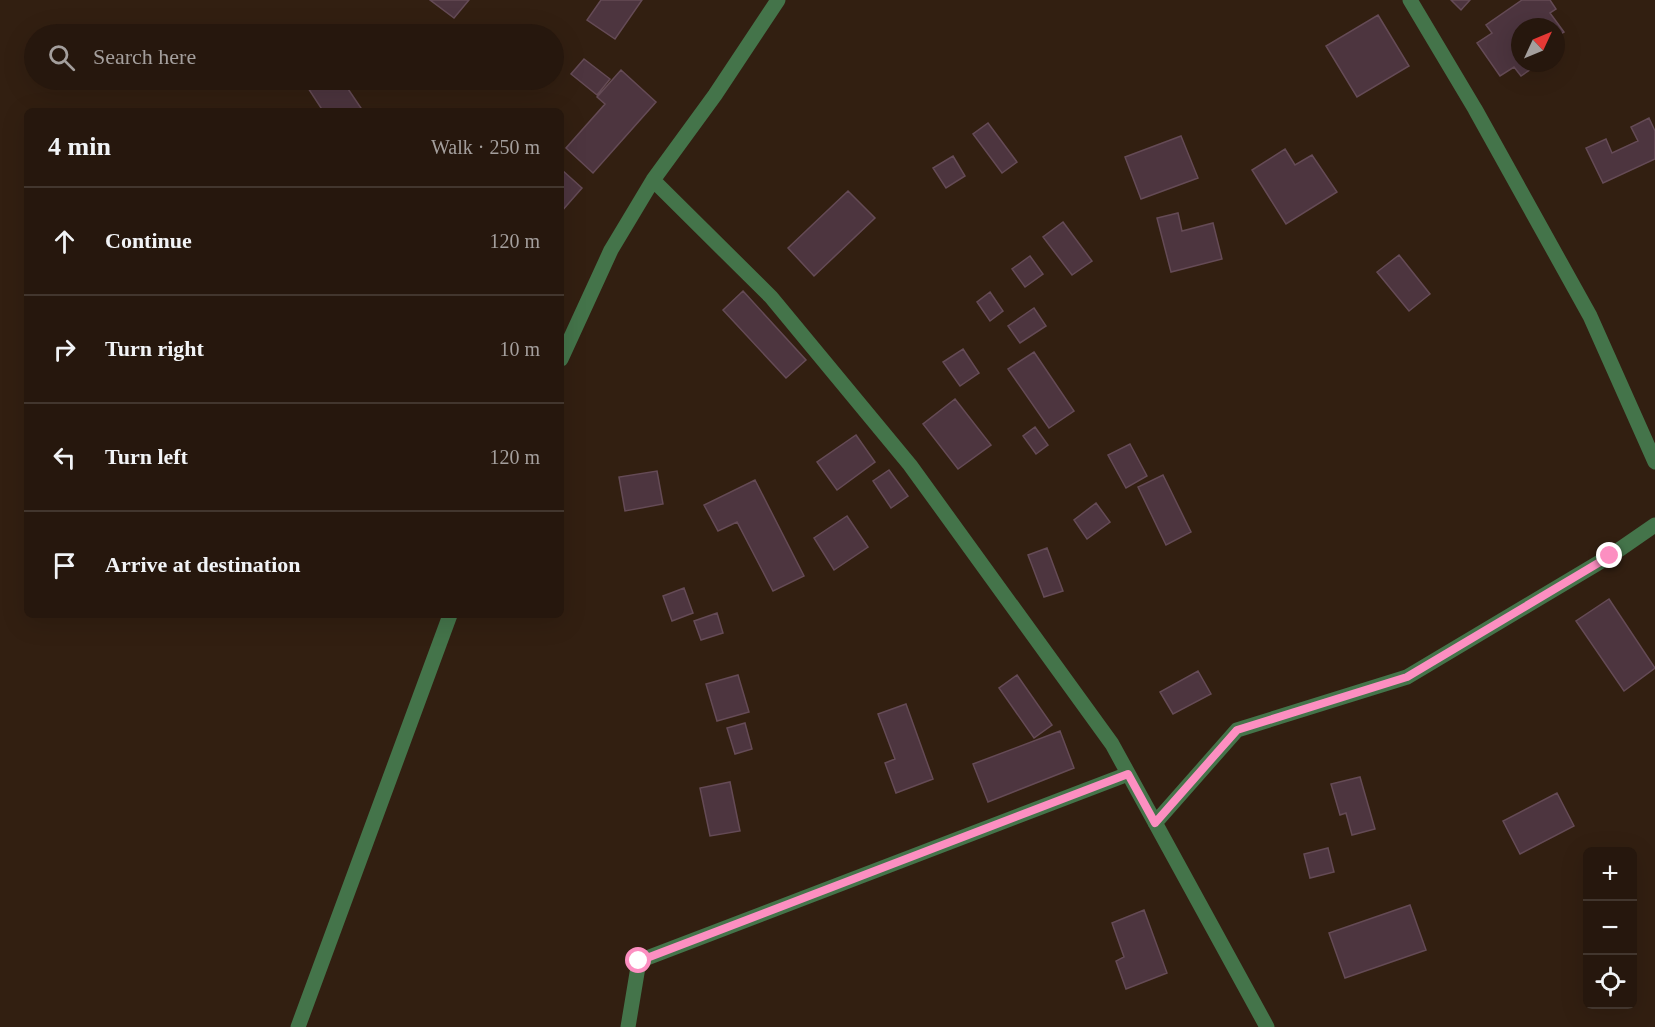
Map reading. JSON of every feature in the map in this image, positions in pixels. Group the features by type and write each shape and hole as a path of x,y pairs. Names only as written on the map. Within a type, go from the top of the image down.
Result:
{"street":[{"path":"564,352 611,250 654,180 715,95 778,0"},
{"path":"1410,0 1475,109 1590,316 1655,462"},
{"path":"654,180 771,297 910,465 1112,744 1267,1027"},
{"path":"1155,823 1237,730 1407,677 1610,556 1655,525"},
{"path":"298,1027 449,618"},
{"path":"628,1027 639,961 1128,774"}],"building":[{"path":"430,0 469,0 454,18"},
{"path":"601,0 642,0 615,39 587,20"},
{"path":"1451,0 1470,0 1461,10"},
{"path":"1522,0 1550,0 1556,9 1550,13 1554,18 1511,18 1511,69 1500,76 1477,43 1492,33 1486,25"},
{"path":"1378,15 1409,66 1357,97 1326,46"},
{"path":"584,59 610,79 597,95 571,74"},
{"path":"621,70 656,102 593,173 566,148 605,104 597,97"},
{"path":"309,90 349,90 361,108 321,108"},
{"path":"1649,118 1655,131 1655,159 1603,183 1586,148 1606,139 1612,153 1638,141 1631,127"},
{"path":"988,123 1017,162 1002,173 973,134"},
{"path":"1181,136 1198,178 1141,199 1125,157"},
{"path":"1285,149 1295,165 1312,155 1337,192 1286,224 1252,170"},
{"path":"953,156 965,176 946,188 933,168"},
{"path":"564,172 582,188 564,209"},
{"path":"848,191 875,218 814,276 788,248"},
{"path":"1178,213 1182,231 1213,223 1222,259 1171,272 1157,218"},
{"path":"1063,222 1092,261 1072,275 1043,237"},
{"path":"1399,255 1430,294 1409,311 1377,272"},
{"path":"1030,256 1043,274 1025,287 1012,269"},
{"path":"743,291 806,360 786,378 723,310"},
{"path":"990,292 1003,311 990,321 977,302"},
{"path":"1034,308 1046,326 1020,343 1008,326"},
{"path":"963,349 979,373 960,386 943,362"},
{"path":"1034,352 1074,411 1049,428 1008,369"},
{"path":"955,399 991,445 958,469 923,424"},
{"path":"1035,427 1048,445 1036,454 1023,436"},
{"path":"856,435 875,462 837,490 817,462"},
{"path":"1130,444 1147,476 1126,488 1108,455"},
{"path":"889,470 908,496 891,508 873,481"},
{"path":"657,471 663,504 625,511 619,477"},
{"path":"1163,475 1191,532 1166,545 1138,487"},
{"path":"755,480 804,576 773,591 737,522 718,531 704,505"},
{"path":"1096,503 1110,522 1087,539 1074,520"},
{"path":"847,516 868,547 834,570 814,538"},
{"path":"1047,548 1063,591 1044,597 1028,555"},
{"path":"684,588 693,613 672,621 663,596"},
{"path":"1609,599 1655,668 1624,691 1576,621"},
{"path":"717,613 723,633 701,640 694,621"},
{"path":"1198,671 1211,694 1173,714 1160,692"},
{"path":"738,675 749,712 717,721 706,684"},
{"path":"1017,675 1052,725 1034,738 999,688"},
{"path":"906,704 933,779 896,793 885,763 895,759 878,714"},
{"path":"745,723 752,749 735,754 727,728"},
{"path":"1060,731 1074,768 988,802 973,764"},
{"path":"1360,777 1375,829 1352,835 1346,813 1340,815 1331,784"},
{"path":"730,782 740,831 710,836 700,788"},
{"path":"1557,793 1574,826 1520,854 1503,821"},
{"path":"1328,848 1334,872 1310,878 1304,854"},
{"path":"1410,905 1426,950 1345,978 1329,933"},
{"path":"1144,910 1167,973 1126,989 1116,961 1124,957 1112,923"}],"route":[{"path":"639,961 1128,774 1155,823 1237,730 1407,677 1610,556"}]}
